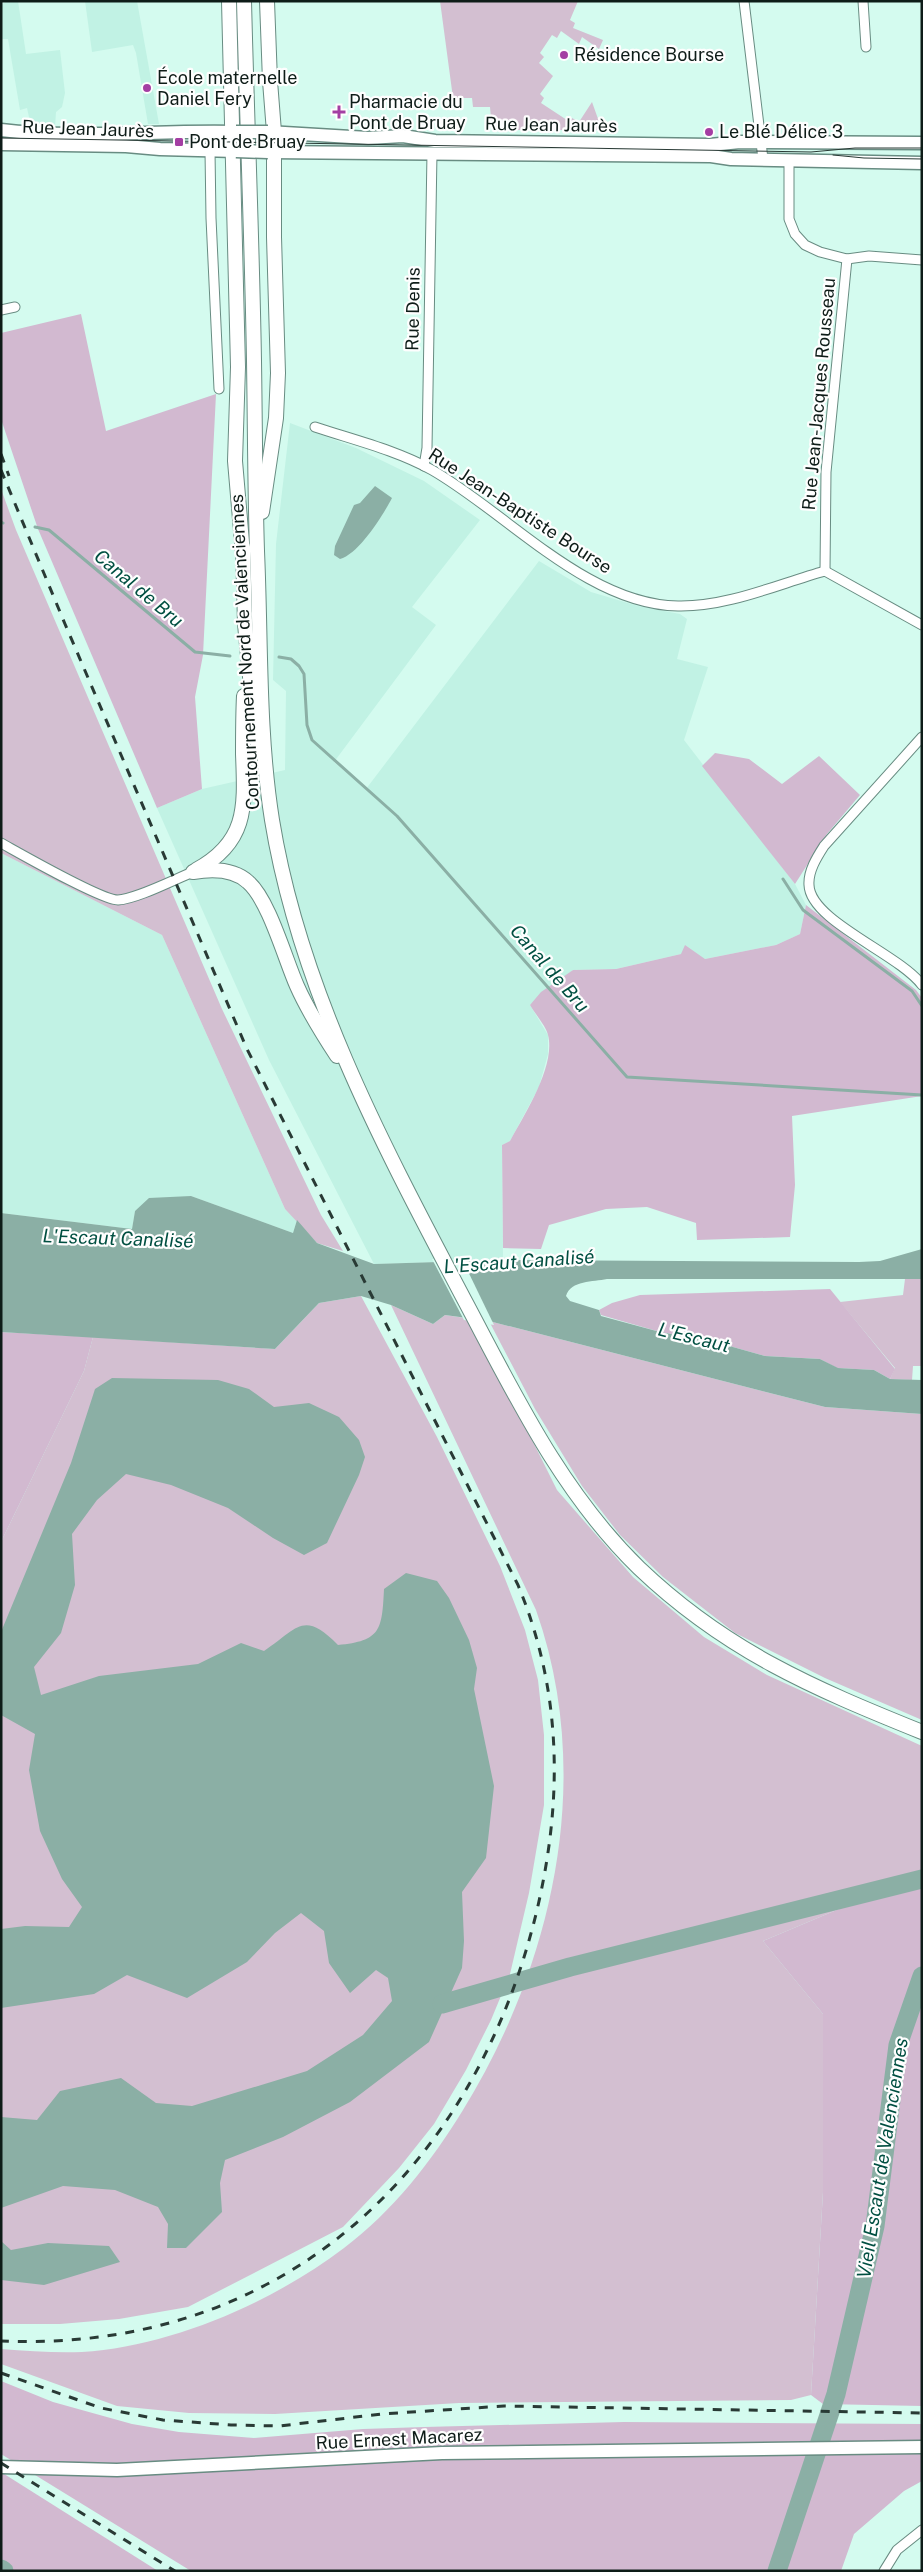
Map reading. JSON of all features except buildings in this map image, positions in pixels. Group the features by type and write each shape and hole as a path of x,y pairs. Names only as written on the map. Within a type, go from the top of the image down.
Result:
{"main road":[{"path":"194,872 223,850 236,833 243,815 245,624 243,554 235,462 238,367 234,132 229,1"},
{"name":"Contournement Nord de Valenciennes","path":"244,1 257,542 268,790 279,854 306,955 332,1028 367,1105 432,1237 537,1434 577,1496 619,1547 661,1588 713,1629 776,1669 820,1691 922,1732"},
{"path":"257,542 278,399 267,1"},
{"name":"Rue Jean Jaurès","path":"1,130 129,134 161,131 271,132 338,138 403,136 444,141 701,144 760,142 922,143"},
{"name":"Rue Jean Jaurès","path":"1,144 126,146 210,151 711,156 922,163"},
{"path":"243,554 245,496 254,417"},
{"path":"245,624 257,745 268,790"},
{"path":"194,872 209,870 231,873 246,880 253,887 263,902 308,1009 367,1105"},
{"name":"Rue Ernest Macarez","path":"1,2467 129,2470 442,2453 922,2447"}],"street":[{"path":"744,1 763,159"},
{"path":"863,1 866,47"},
{"path":"210,151 212,246 219,388"},
{"name":"Rue Denis","path":"424,466 427,448 432,153"},
{"path":"789,160 789,215 792,230 810,248 846,259 869,256 922,260"},
{"name":"Rue Jean-Jacques Rousseau","path":"825,571 826,472 846,259"},
{"path":"1,310 15,307"},
{"name":"Rue Jean-Baptiste Bourse","path":"315,427 424,466 563,562 614,590 645,602 679,606 713,603 825,571"},
{"path":"825,571 922,626"},
{"path":"922,737 824,846 813,865 808,885 812,896 822,911 905,967 922,985"},
{"path":"1,843 96,893 114,900 129,897 194,872"},
{"path":"884,2571 897,2550 922,2530"}],"shaded area":[{"path":"7,1 18,1 26,54 60,50 65,93 62,107 56,112 55,127 31,126 27,108 20,110 8,39 1,39 1,5"},
{"name":"École maternelle Daniel Fery","path":"85,1 137,1 159,124 148,124 133,45 92,52"},
{"path":"440,1 578,1 570,20 575,23 573,28 603,40 599,49 582,37 579,44 561,31 557,38 552,35 540,53 544,57 539,63 553,76 540,94 544,98 541,103 570,122 572,118 579,122 592,102 602,130 492,130 490,107 473,107 472,98 453,98"},
{"path":"81,314 106,431 216,394 203,655 195,697 202,789 157,808 38,529 1,419 1,333"},
{"path":"290,423 356,448 424,481 480,520 412,607 436,625 334,762 366,789 539,561 591,592 638,606 680,614 687,619 677,659 708,667 684,740 795,884 806,905 800,934 776,945 705,959 681,954 616,969 573,970 530,1005 548,1035 548,1054 539,1087 510,1141 502,1145 503,1260 374,1264 269,1060 157,808 202,789 285,770 286,691 273,680 276,544"},
{"path":"1,489 16,530 222,1009 321,1215 343,1251 317,1243 285,1209 162,935 1,853"},
{"path":"715,753 749,759 782,784 819,756 860,795 827,834 795,884 702,766"},
{"path":"1,853 162,935 285,1209 297,1220 293,1233 191,1196 135,1211 132,1229 1,1213"},
{"path":"806,905 916,990 922,998 922,1096 792,1116 795,1185 790,1237 697,1240 696,1223 647,1207 606,1209 549,1225 541,1249 503,1248 502,1145 510,1141 523,1118 537,1090 547,1061 549,1047 547,1031 530,1005 541,992 573,970 616,969 681,954 685,945 705,959 776,945 800,934"},
{"path":"905,1279 922,1279 922,1366 913,1366 912,1380 890,1379 895,1368 840,1302 903,1295"},
{"path":"830,1289 895,1369 890,1379 874,1370 837,1368 820,1359 765,1356 715,1342 660,1332 601,1315 599,1310 612,1303 640,1295"},
{"path":"361,1296 437,1437 500,1566 525,1630 538,1680 544,1735 544,1805 529,1893 510,1974 491,2020 466,2070 434,2124 399,2168 343,2227 188,2307 119,2319 60,2324 1,2324 1,1542 84,1371 93,1337 275,1349 319,1303"},
{"path":"391,1305 433,1324 445,1315 472,1319 557,1490 633,1577 704,1637 767,1675 922,1746 922,1874 763,1941 823,2014 823,2192 811,2395 791,2400 459,2403 275,2414 189,2413 117,2406 1,2364 1,2349 82,2352 151,2341 186,2331 254,2303 316,2268 362,2234 395,2202 424,2167 463,2110 495,2053 521,1993 542,1931 556,1867 563,1803 562,1738 554,1673 536,1610"},
{"path":"489,1321 825,1407 922,1414 922,1720 825,1678 735,1633 663,1577 620,1535 582,1486 535,1409"},
{"path":"1,1332 93,1337 84,1371 1,1542"},
{"path":"922,1874 922,2406 823,2404 811,2395 823,2192 823,2014 763,1941"},
{"path":"1,2381 53,2402 132,2424 179,2432 254,2438 363,2429 624,2422 922,2424 922,2481 904,2491 854,2534 841,2571 191,2571 1,2454"},
{"path":"1,2472 158,2571 1,2571"}],"water":[{"path":"375,486 392,498 377,523 362,542 355,550 340,559 334,555 335,546 354,505 360,503"},
{"name":"L'Escaut Canalisé","path":"191,1196 293,1233 297,1220 317,1243 374,1264 503,1260 859,1262 880,1261 922,1249 922,1279 607,1279 577,1284 566,1296 570,1301 599,1310 601,1316 660,1332 715,1342 765,1356 820,1359 838,1368 874,1370 890,1379 922,1380 922,1414 825,1407 489,1321 445,1315 433,1324 391,1305 361,1296 319,1303 275,1349 1,1332 1,1213 132,1229 135,1211 149,1198"},
{"path":"112,1378 218,1380 249,1389 274,1407 309,1403 339,1417 359,1440 365,1457 359,1475 327,1543 304,1555 273,1538 228,1508 171,1485 126,1474 97,1500 72,1534 75,1585 61,1633 34,1667 41,1695 99,1676 198,1664 241,1643 264,1651 300,1626 308,1625 316,1628 338,1645 363,1640 371,1636 380,1624 384,1589 406,1573 437,1581 449,1598 469,1640 477,1668 474,1689 494,1786 486,1858 462,1892 464,1941 462,1968 429,2042 350,2102 283,2137 225,2160 220,2183 222,2212 186,2248 167,2248 168,2224 158,2207 115,2190 63,2186 1,2208 1,2117 37,2120 60,2091 121,2078 156,2103 192,2106 307,2071 363,2035 392,2001 388,1978 376,1970 350,1993 329,1963 324,1931 301,1913 275,1933 247,1962 187,1998 127,1975 94,1994 1,2008 1,1929 25,1926 69,1927 82,1907 62,1879 40,1831 29,1770 35,1734 1,1715 1,1632 71,1463 95,1389"},
{"path":"1,2241 11,2250 48,2243 109,2246 120,2262 44,2285 1,2280"}],"pier":[{"path":"432,1259 462,1259 494,1325 464,1320"}],"waterway":[{"name":"Canal de Bru","path":"35,527 49,530 195,652 230,656"},
{"name":"Canal de Bru","path":"279,657 291,659 304,674 307,725 312,740 397,816 627,1077 922,1095"},
{"name":"Canal de Bru","path":"783,879 803,910 912,991 922,1006"},
{"path":"442,2004 570,1967 922,1879"},
{"name":"Vieil Escaut de Valenciennes","path":"777,2571 836,2394 875,2226 898,2045 922,1976"}],"tram line":[{"path":"1,138 811,152 855,148 922,148"},
{"path":"833,155 864,158 922,159"}],"railway":[{"path":"1,454 9,476"},
{"path":"1,470 247,1049 518,1585 533,1625 543,1665 550,1705 554,1746 554,1786 545,1869 537,1910 507,2005 466,2090 413,2165 350,2229 276,2279 193,2316 101,2337 1,2341"},
{"path":"1,2373 101,2408 163,2420 231,2425 279,2426 382,2414 504,2406 922,2413"},
{"path":"1,2463 175,2571"}],"place":[{"name":"Résidence Bourse","path":"564,55"},
{"name":"École maternelle Daniel Fery","path":"147,88"},
{"name":"Pharmacie du Pont de Bruay","path":"339,112"},
{"name":"Le Blé Délice 3","path":"709,132"},
{"name":"Pont de Bruay","path":"179,142"}],"water label":[{"name":"L'Escaut","path":"694,1337"}]}
